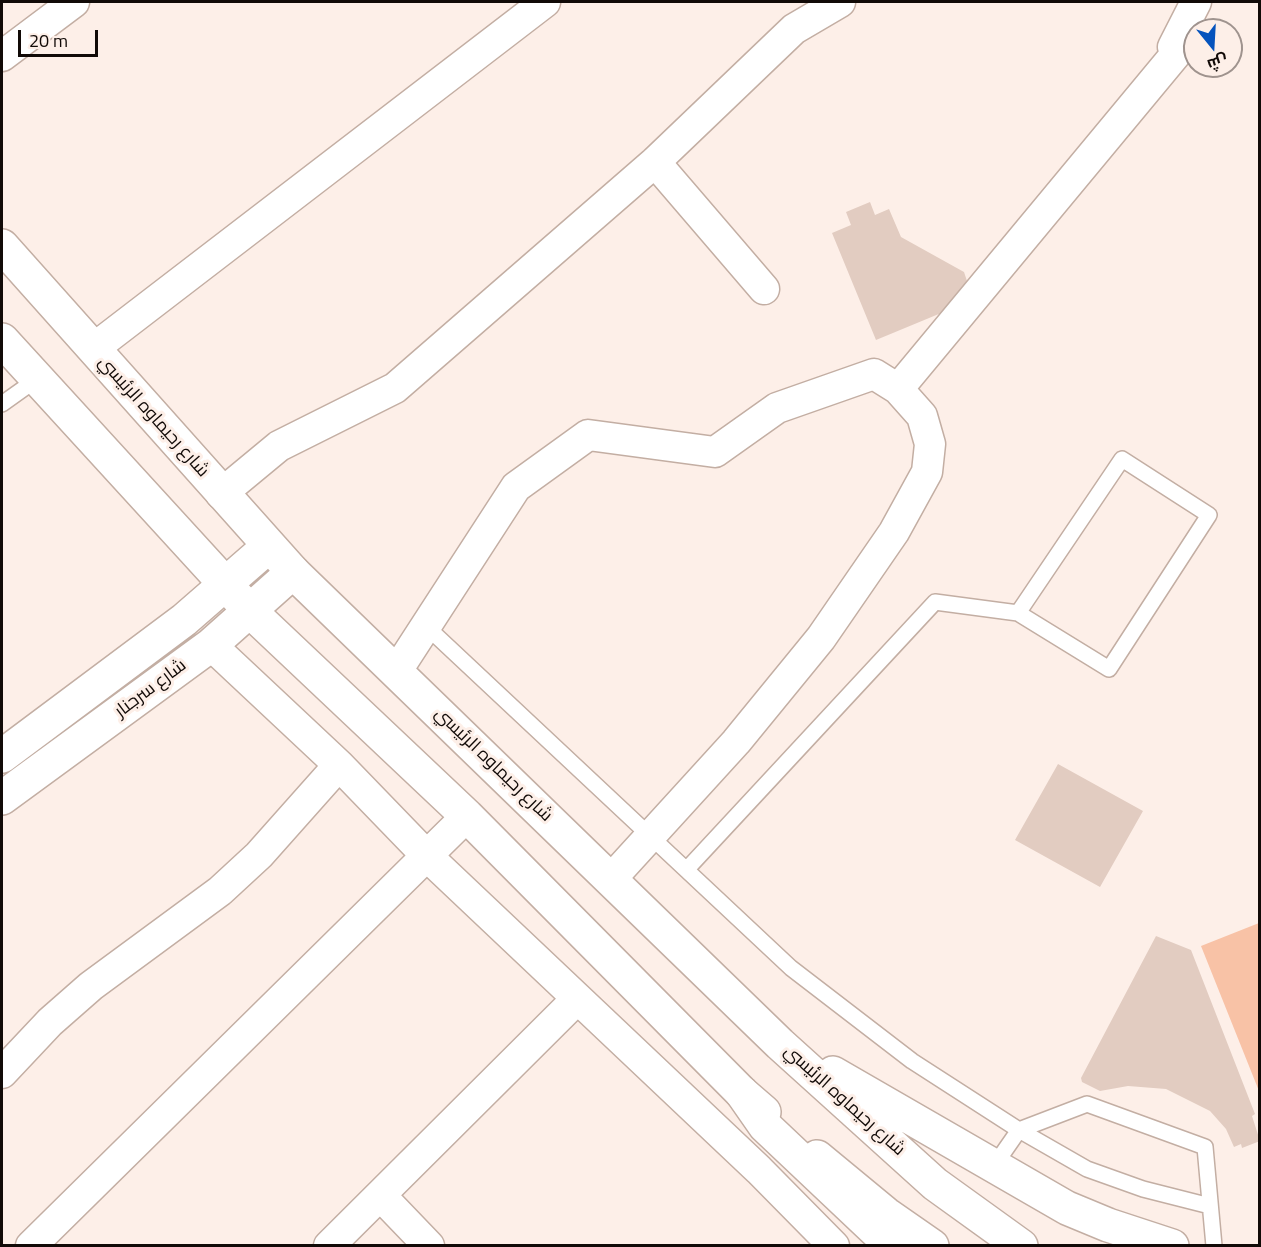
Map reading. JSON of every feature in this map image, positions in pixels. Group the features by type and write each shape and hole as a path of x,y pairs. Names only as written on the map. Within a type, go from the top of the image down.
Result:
{"main road":[{"name":"شارع رحيماوه الرئيسي","path":"2,246 293,572 780,1044 935,1184 1022,1245"},
{"path":"2,340 250,611 466,816 742,1094 886,1214 932,1245"},
{"name":"شارع سرجنار","path":"2,754 116,673 226,585 269,546"},
{"name":"شارع سرجنار","path":"2,798 211,645 293,572"},
{"path":"780,1044 1067,1208 1108,1225 1173,1245"},
{"path":"742,1094 765,1126 891,1245"}],"street":[{"path":"2,56 74,2"},
{"path":"93,349 545,2"},
{"path":"221,494 279,446 395,388 655,162 794,29 840,2"},
{"path":"1160,73 1196,2"},
{"path":"1205,18 1219,2"},
{"path":"898,389 1183,45"},
{"path":"655,162 764,289"},
{"path":"396,672 428,627 516,487 588,435 715,452 777,408 874,374 898,389 922,416 930,444 927,472 894,532 820,638 736,742 612,879"},
{"path":"211,645 339,765 427,856 759,1170 834,1245"},
{"path":"2,1073 50,1022 91,986 220,891 259,855 339,765"},
{"path":"31,1245 466,816"},
{"path":"329,1245 578,999"},
{"path":"381,1196 429,1245"}],"lane":[{"path":"2,404 37,379"},
{"path":"687,869 935,602 1018,614 1109,669 1209,515 1122,459 1018,614"},
{"path":"428,627 816,988 912,1061 1019,1130 1087,1169 1143,1189 1210,1206"},
{"path":"994,1166 1019,1130 1087,1104 1205,1147 1214,1245"}],"shaded area":[{"path":"1259,923 1259,1091 1201,946"}],"building":[{"path":"870,202 875,215 889,209 901,237 964,272 968,284 946,311 876,340 832,233 851,225 846,212"},
{"path":"1058,764 1143,811 1100,887 1015,840"},
{"path":"1156,936 1191,950 1255,1114 1252,1116 1260,1141 1242,1148 1241,1144 1234,1147 1226,1129 1210,1111 1166,1089 1128,1086 1100,1091 1082,1082 1081,1078"}]}
